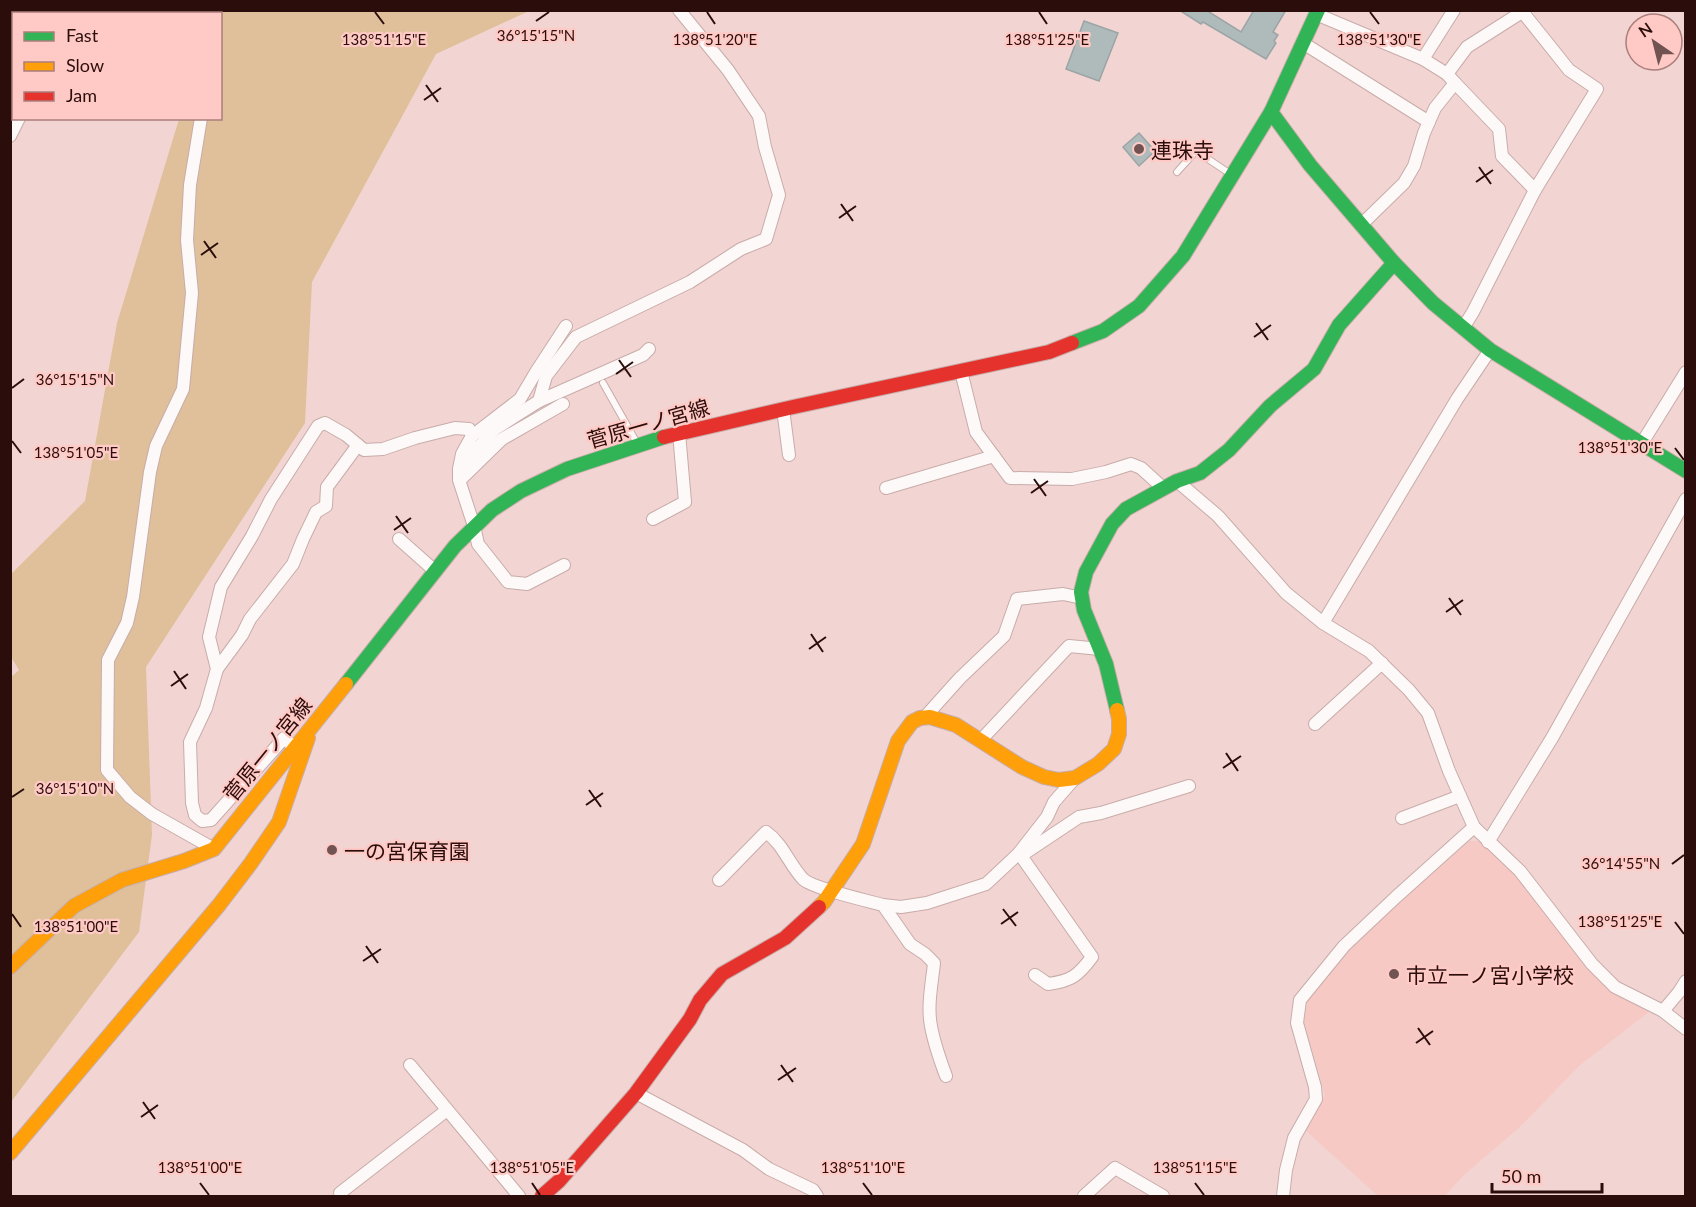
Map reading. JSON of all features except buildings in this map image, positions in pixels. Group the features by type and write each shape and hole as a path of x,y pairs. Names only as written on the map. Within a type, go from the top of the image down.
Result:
{"street":[{"path":"539,401 546,376 576,337 690,282 741,249 766,239 779,195 759,116 728,70 680,10"},
{"path":"1423,59 1454,10"},
{"path":"1362,224 1404,183 1414,166 1424,133 1435,108 1467,47 1522,11 1569,70 1597,89 1535,190 1463,328"},
{"path":"1317,12 1423,59 1451,78 1499,129 1502,156 1535,190"},
{"name":"菅原一ノ宮線","path":"10,967 74,906 122,880 214,849 455,546 492,510 521,491 557,473 679,433 1049,352 1104,331 1139,306 1182,256 1233,175 1271,112 1317,12"},
{"path":"1303,43 1429,122"},
{"path":"1271,112 1310,165 1394,262 1433,303 1490,350 1686,471"},
{"path":"10,136 18,120"},
{"path":"201,120 190,185 187,240 192,292 183,389 156,446 150,472 128,623 108,660 106,770 130,797 152,814 214,849"},
{"path":"1020,854 1044,821 1054,802 1075,778 1098,764 1114,749 1119,734 1119,719 1106,664 1084,610 1081,592 1086,572 1112,524 1126,509 1177,481 1200,473 1229,450 1270,406 1314,369 1339,324 1394,262"},
{"path":"564,565 527,584 508,582 478,544 459,475 462,454 472,436 520,399 566,326"},
{"path":"459,475 495,429 539,401 644,355 648,349"},
{"path":"1323,623 1457,399 1490,350"},
{"path":"961,371 976,432 1010,478 1072,479 1131,464 1141,468 1163,488"},
{"path":"1642,443 1686,372"},
{"path":"459,475 502,439 563,404"},
{"path":"783,409 789,455"},
{"path":"216,669 209,637 221,586 252,536 271,499 318,426 325,423 346,435 364,450 383,449 456,428 469,429 472,436"},
{"path":"653,519 685,502 679,433"},
{"path":"295,748 284,738 211,820 202,821 195,815 192,803 190,742 206,708 216,669 242,635 250,619 293,564 316,512 326,506 327,487 358,445"},
{"path":"886,488 994,456"},
{"path":"1177,481 1218,516 1286,593 1323,623 1368,651 1409,690 1428,713 1449,771 1474,827 1520,871 1592,964 1615,987 1663,1011 1686,1029"},
{"path":"1488,842 1552,738 1686,499"},
{"path":"399,539 435,571"},
{"path":"925,717 960,678 1004,636 1017,599 1064,594 1082,598"},
{"path":"980,741 1069,646 1100,649"},
{"path":"1315,724 1382,663"},
{"path":"542,1197 559,1181 636,1093 690,1019 700,1000 722,974 785,938 824,902 863,844 898,741 912,722 930,717 956,725 1022,767 1044,777 1059,780 1075,778"},
{"path":"10,1153 219,905 266,843 279,822 313,726"},
{"path":"1044,821 1101,813 1189,786"},
{"path":"1402,818 1460,795"},
{"path":"719,880 766,831 775,838 805,881 831,891 883,905 901,907 927,903 986,884 1020,854 1079,817"},
{"path":"1283,1197 1293,1138 1316,1099 1315,1087 1297,1023 1300,1000 1344,946 1474,827"},
{"path":"1020,854 1092,957 1083,969 1066,982 1048,984 1035,975"},
{"path":"883,905 910,944 926,954 934,963 930,1024 946,1076"},
{"path":"1663,1011 1686,981"},
{"path":"410,1065 519,1197"},
{"path":"636,1093 743,1150 769,1169 813,1190 817,1197"},
{"path":"340,1193 447,1110"},
{"path":"1084,1197 1115,1168 1163,1197"}],"lane":[{"path":"1178,172 1196,151 1233,175"},
{"path":"603,383 638,445"}],"shaded area":[{"path":"529,11 436,54 312,282 305,423 146,667 152,835 139,932 11,1102 10,678 19,670 11,657 11,574 85,501 117,323 179,120 222,120 222,12 212,12"},
{"path":"1469,841 1481,841 1519,878 1588,969 1649,1012 1579,1066 1521,1126 1463,1176 1445,1196 1378,1196 1305,1130 1325,1095 1304,1021 1308,1000 1348,949"}],"traffic: fast":[{"path":"1072,343 1103,331 1139,306 1183,256 1271,112 1318,10"},
{"path":"1271,112 1310,165 1394,263 1433,303 1490,350 1686,471"},
{"path":"1117,710 1106,664 1084,610 1081,592 1086,572 1112,524 1126,509 1177,481 1200,473 1229,450 1270,406 1314,369 1339,325 1394,263"},
{"path":"346,684 455,546 492,510 521,491 567,469 664,437"}],"traffic: slow":[{"path":"10,967 74,906 122,880 214,849 346,684"},
{"path":"819,907 863,844 898,741 912,722 930,717 956,725 1022,767 1044,777 1059,780 1075,778 1098,764 1114,749 1119,734 1117,710"},
{"path":"10,1153 219,905 251,863 279,822 308,738"}],"traffic: jam":[{"path":"664,437 1049,352 1072,343"},
{"path":"542,1196 559,1181 636,1093 690,1019 700,1000 722,974 785,938 819,907"}],"place":[{"name":"連珠寺","path":"1139,149"},
{"name":"一の宮保育園","path":"332,850"},
{"name":"市立一ノ宮小学校","path":"1394,974"}]}
